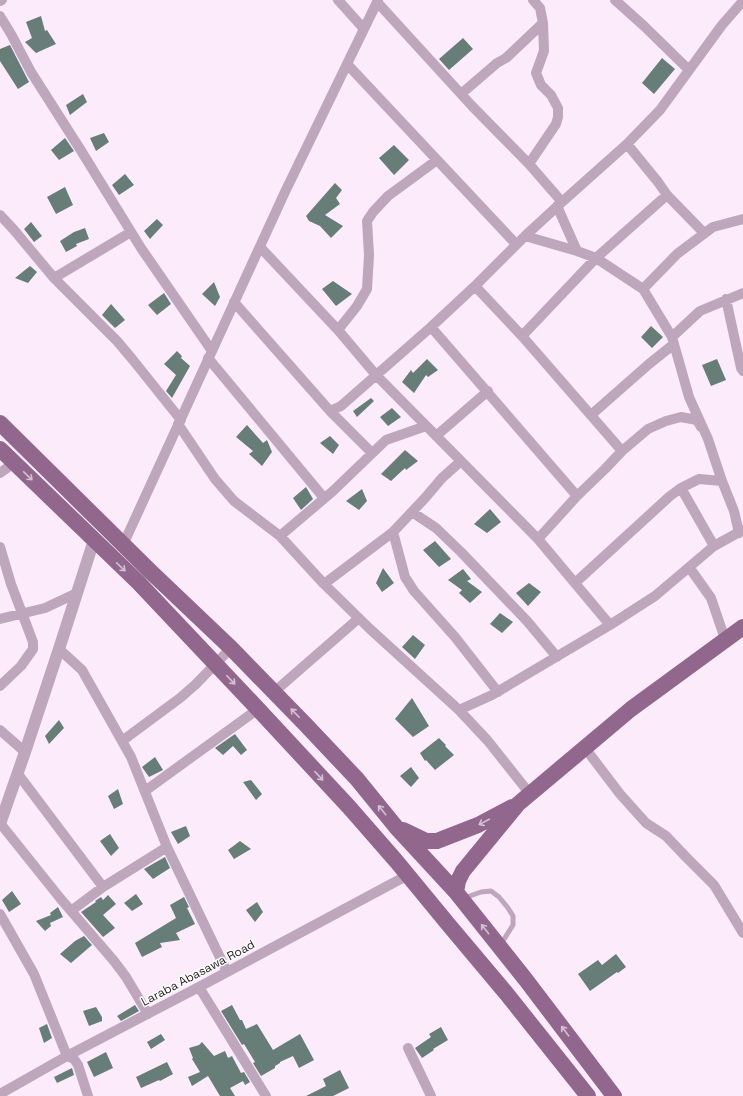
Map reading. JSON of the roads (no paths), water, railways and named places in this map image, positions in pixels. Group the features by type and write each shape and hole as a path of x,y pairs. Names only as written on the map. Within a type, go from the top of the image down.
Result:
{"main road":[{"path":"0,423 123,545 231,648 356,779 396,827 459,896 614,1096"},
{"path":"0,449 138,582 349,808 506,993 588,1096"},
{"path":"459,896 458,881 463,871 524,799 632,709 743,627"},
{"path":"396,827 426,841 437,841 478,825 524,799"},
{"path":"565,1066 582,1054"}],"street":[{"path":"338,0 364,29"},
{"path":"528,164 556,124 558,117 558,108 555,101 540,85 536,73 544,51 543,23 540,8 533,0"},
{"path":"616,0 689,70"},
{"path":"123,545 284,194 378,1 461,94 528,164 559,204 577,251"},
{"path":"330,411 341,406 431,327 475,286 516,244 627,144 660,110 722,25 743,1"},
{"path":"0,16 30,72 80,149 145,255 210,354 324,498"},
{"path":"461,94 497,63 506,58 543,23"},
{"path":"347,64 516,244"},
{"path":"627,144 667,195 704,233"},
{"path":"338,330 357,306 367,289 369,255 367,221 388,196 436,160"},
{"path":"522,336 596,258 667,195"},
{"path":"0,214 54,278 117,341 133,360 180,422 215,479 234,501 280,536 324,584 459,710 488,741 524,799"},
{"path":"643,289 677,254 704,233 713,227 743,219"},
{"path":"54,278 131,232"},
{"path":"459,710 498,692 610,625 655,596 714,546 741,531 708,439 689,397 673,341 643,289 596,258 525,236"},
{"path":"260,247 338,330 376,375 538,539 610,625"},
{"path":"475,286 522,336 622,451"},
{"path":"591,415 649,364 673,341 700,311 743,293"},
{"path":"726,299 741,368 743,371"},
{"path":"234,302 330,411 372,454"},
{"path":"431,327 488,391 577,496"},
{"path":"436,436 488,391"},
{"path":"538,539 577,496 622,451 648,429 666,421 681,417 697,420 708,439"},
{"path":"280,536 354,472 386,440 426,426"},
{"path":"324,584 393,532 442,478 461,461"},
{"path":"0,473 14,463"},
{"path":"575,583 670,496 681,488 699,479 722,481"},
{"path":"681,488 714,546"},
{"path":"412,512 436,528 461,552 527,620 557,657"},
{"path":"393,532 405,577 414,591 455,637 498,692"},
{"path":"94,540 18,774 0,824 118,966 148,1014"},
{"path":"0,546 11,584 33,642 33,649 21,666 0,686"},
{"path":"689,567 711,598 725,640"},
{"path":"0,619 45,608 77,593"},
{"path":"274,692 359,618"},
{"path":"122,741 185,694 231,648"},
{"path":"59,649 82,670 131,757 167,847 227,972"},
{"path":"144,790 258,709"},
{"path":"0,730 25,752"},
{"path":"584,748 620,794 646,823 666,836 714,885 743,933"},
{"path":"18,774 103,887"},
{"path":"71,911 103,887 167,847"},
{"name":"Laraba Abasawa Road","path":"0,1094 67,1056 408,876"},
{"path":"0,914 34,974 67,1056 74,1059 78,1065 88,1096"},
{"path":"199,987 266,1096"},
{"path":"408,1048 431,1096"}],"lane":[{"path":"459,896 491,892 499,897 508,908 513,916 513,925 500,947"}]}
